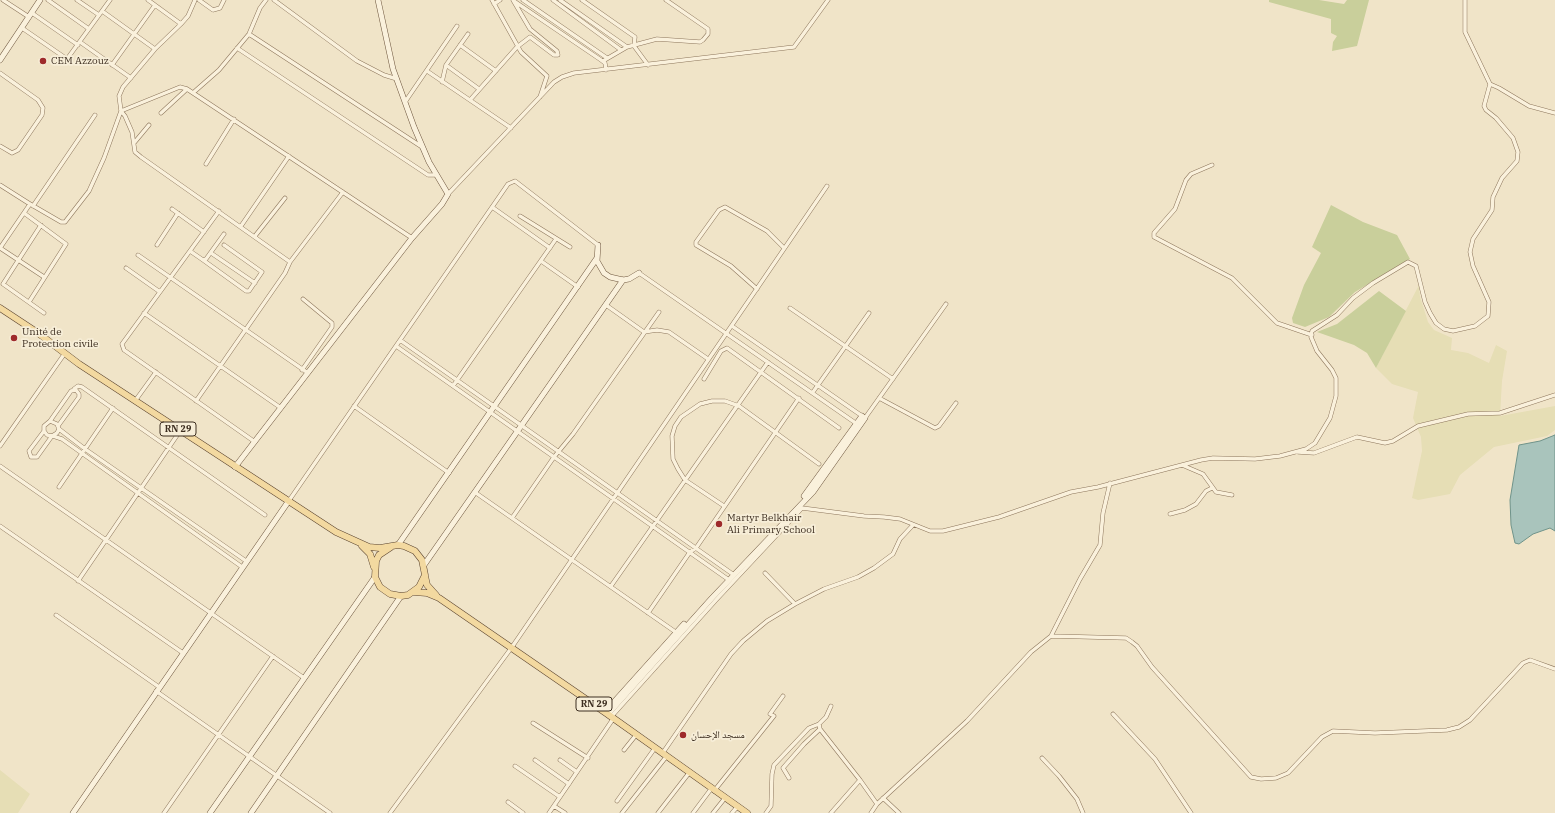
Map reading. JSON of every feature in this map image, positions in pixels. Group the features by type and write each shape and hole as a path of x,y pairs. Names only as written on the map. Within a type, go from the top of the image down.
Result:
{"main road":[{"name":"RN 29","path":"0,308 135,401 336,532 359,544 375,548 398,545"},
{"name":"RN 29","path":"359,544 370,554 375,577"},
{"path":"398,545 415,551 419,555 424,565"},
{"name":"RN 29","path":"374,568 379,555 391,547"},
{"name":"RN 29","path":"424,565 427,585 439,598"},
{"path":"414,592 419,587 425,575"},
{"path":"375,577 385,591 401,596"},
{"name":"RN 29","path":"401,596 414,592 427,593 439,598 512,647 747,813"}],"street":[{"path":"3,0 79,44 130,78"},
{"path":"0,60 2,54 22,28 40,0"},
{"path":"48,0 89,29"},
{"path":"77,0 135,34 156,49"},
{"path":"22,28 65,58 68,58 110,0"},
{"path":"148,0 181,24"},
{"path":"0,185 31,205 61,222 65,222 89,192 104,158 121,111 119,96 130,78 188,16 195,0"},
{"path":"199,0 214,10 220,8 224,0"},
{"path":"194,92 219,70 249,34 260,8 266,0"},
{"path":"274,0 357,61 384,75 397,79"},
{"path":"378,0 393,69 423,148 448,194"},
{"path":"500,0 493,2 517,47 525,57 547,76 539,98"},
{"path":"470,100 517,47 532,37 554,55 557,56 559,53 532,31 513,0"},
{"path":"513,0 603,61 606,70"},
{"path":"523,0 608,58"},
{"path":"553,0 621,50"},
{"path":"560,0 627,47"},
{"path":"582,0 635,37 634,46 648,64"},
{"path":"603,61 627,47 657,39 700,42 704,40 708,34 708,29 666,0"},
{"path":"235,467 412,238 442,204 448,194 554,82 562,77 574,73 794,47 828,0"},
{"path":"1465,0 1465,32 1490,84 1529,106 1555,112"},
{"path":"112,65 155,5"},
{"path":"405,102 457,26"},
{"path":"249,34 423,148"},
{"path":"442,82 446,65 468,34"},
{"path":"460,45 496,71"},
{"path":"237,48 428,175 437,175"},
{"path":"446,65 480,89"},
{"path":"427,71 510,128"},
{"path":"0,73 38,100 43,108 42,115 18,150 12,153 0,146"},
{"path":"609,716 802,508 900,519 930,531 953,529 999,517 1071,492 1182,465 1213,458 1255,459 1280,456 1306,449 1315,443 1330,418 1336,396 1336,378 1317,350 1312,331 1316,327 1337,315 1353,298 1373,283 1408,262 1416,266 1425,302 1436,323 1444,329 1453,331 1475,326 1488,316 1489,302 1473,266 1470,252 1473,239 1492,210 1493,197 1502,178 1517,161 1518,152 1513,138 1496,118 1486,110 1484,106 1490,84"},
{"path":"121,111 180,87 194,92 412,238"},
{"path":"161,113 187,89"},
{"path":"121,111 126,116 136,152 141,157 242,226 290,262"},
{"path":"44,277 0,248 95,115"},
{"path":"206,164 234,119"},
{"path":"134,143 149,125"},
{"path":"242,226 289,156"},
{"path":"1212,165 1191,174 1186,180 1175,208 1154,233 1154,237 1232,278 1277,323 1312,335"},
{"path":"73,813 508,184 515,181 598,245 597,258 398,545"},
{"path":"390,813 512,647 827,186"},
{"path":"196,401 285,273 290,262 343,192"},
{"path":"255,236 285,198"},
{"path":"492,207 550,248"},
{"path":"757,289 731,266 696,245 696,242 719,210 725,207 767,231 784,248"},
{"path":"172,209 204,232"},
{"path":"219,211 171,278 123,340 122,346 124,350 255,442"},
{"path":"24,213 66,244 29,302"},
{"path":"157,245 178,214"},
{"path":"520,216 570,247"},
{"path":"41,225 3,284 44,313"},
{"path":"203,260 211,253 224,234"},
{"path":"454,386 556,239"},
{"path":"190,251 246,291 249,291 262,274 261,270 224,245"},
{"path":"211,253 255,283"},
{"path":"138,255 308,373"},
{"path":"597,258 604,273 616,279 623,280 639,273 726,334 813,392 858,425"},
{"path":"541,261 578,287"},
{"path":"126,268 160,292"},
{"path":"424,565 519,432 623,280"},
{"path":"302,370 332,327 332,323 303,299"},
{"path":"549,813 588,758 609,716 678,633 808,492 893,379 946,304"},
{"path":"606,305 644,332 656,330 669,332 708,359"},
{"path":"790,308 893,379"},
{"path":"512,518 554,457 573,434 659,312"},
{"path":"144,313 281,408"},
{"path":"813,392 869,313"},
{"path":"732,326 864,417"},
{"path":"400,340 732,574"},
{"path":"396,346 728,579"},
{"path":"704,379 724,348 727,348 839,428"},
{"path":"0,446 64,353"},
{"path":"611,586 768,362"},
{"path":"135,401 156,372"},
{"path":"74,390 79,392 79,397 58,428 57,433 52,436 37,456 31,457 29,451 44,431 44,426 50,421 71,391 78,386 82,387 113,408 265,515"},
{"path":"1293,452 1314,452 1357,437 1385,443 1418,426 1468,414 1500,413 1555,396"},
{"path":"648,613 690,552 696,548 799,398"},
{"path":"879,398 935,428 939,426 956,403"},
{"path":"724,506 686,480 678,470 671,447 672,436 681,417 700,404 712,401 725,401 737,405 819,464"},
{"path":"354,406 449,473"},
{"path":"59,487 113,408"},
{"path":"50,421 55,422 58,428 85,449 246,561"},
{"path":"78,581 142,489 180,430"},
{"path":"44,431 46,435 62,440 242,567"},
{"path":"1182,465 1203,474 1216,492 1232,495"},
{"path":"0,466 304,678"},
{"path":"871,813 883,798 968,721 1031,652 1051,636 1080,579 1100,545 1103,514 1110,483"},
{"path":"1170,514 1196,504 1206,491 1212,488"},
{"path":"476,493 678,633"},
{"path":"622,813 664,755 731,654 743,641 767,621 795,604 824,589 858,578 874,568 892,554 900,539 914,525"},
{"path":"0,526 183,653"},
{"path":"200,536 204,531"},
{"path":"765,573 795,604"},
{"path":"210,813 375,577"},
{"path":"250,813 401,596"},
{"path":"56,615 158,689 218,735 330,813"},
{"path":"1051,636 1126,638 1132,642 1137,646 1152,667 1251,777 1261,780 1276,778 1288,773 1322,737 1333,731 1375,733 1447,730 1459,727 1470,720 1523,664 1530,660 1555,669"},
{"path":"164,813 272,656"},
{"path":"693,813 774,716 770,714 784,696"},
{"path":"766,813 771,806 772,774 774,765 809,728 819,724 826,717 831,706"},
{"path":"1113,714 1155,759 1191,813"},
{"path":"533,723 588,758"},
{"path":"819,724 820,729 877,804"},
{"path":"789,778 784,768 804,744 820,729"},
{"path":"624,750 636,735"},
{"path":"617,801 654,748"},
{"path":"1042,758 1077,799 1083,813"},
{"path":"534,760 569,784"},
{"path":"560,760 577,772"},
{"path":"515,766 560,797"},
{"path":"658,813 689,773"},
{"path":"831,813 860,780"},
{"path":"713,813 725,798"},
{"path":"883,798 899,813"},
{"path":"508,802 523,813"},
{"path":"554,806 565,813"},
{"path":"732,813 738,806"}],"shaded area":[{"path":"1419,285 1420,297 1428,322 1434,330 1452,338 1451,350 1468,353 1489,363 1496,345 1507,351 1502,381 1500,416 1555,406 1555,430 1547,436 1494,447 1460,475 1450,494 1418,500 1412,498 1422,451 1421,437 1413,418 1418,392 1392,384 1376,368"},
{"path":"0,770 30,794 18,813 0,813"}],"green space":[{"path":"1269,0 1319,0 1344,4 1347,0 1369,0 1357,46 1332,51 1333,42 1337,36 1331,33 1331,19 1269,2"},
{"path":"1331,205 1363,222 1397,235 1410,259 1355,292 1329,317 1305,327 1293,323 1292,318 1304,285 1321,253 1312,247"},
{"path":"1379,291 1406,311 1376,368 1367,353 1354,345 1317,332 1337,324"}],"water":[{"path":"1555,435 1555,531 1550,528 1533,534 1519,544 1515,543 1511,525 1510,500 1519,445 1540,441"}],"place":[{"name":"CEM Azzouz","path":"43,61"},
{"name":"Unité de Protection civile","path":"14,338"},
{"name":"Martyr Belkhair Ali Primary School","path":"719,524"},
{"name":"مسجد الإحسان","path":"683,735"}]}
